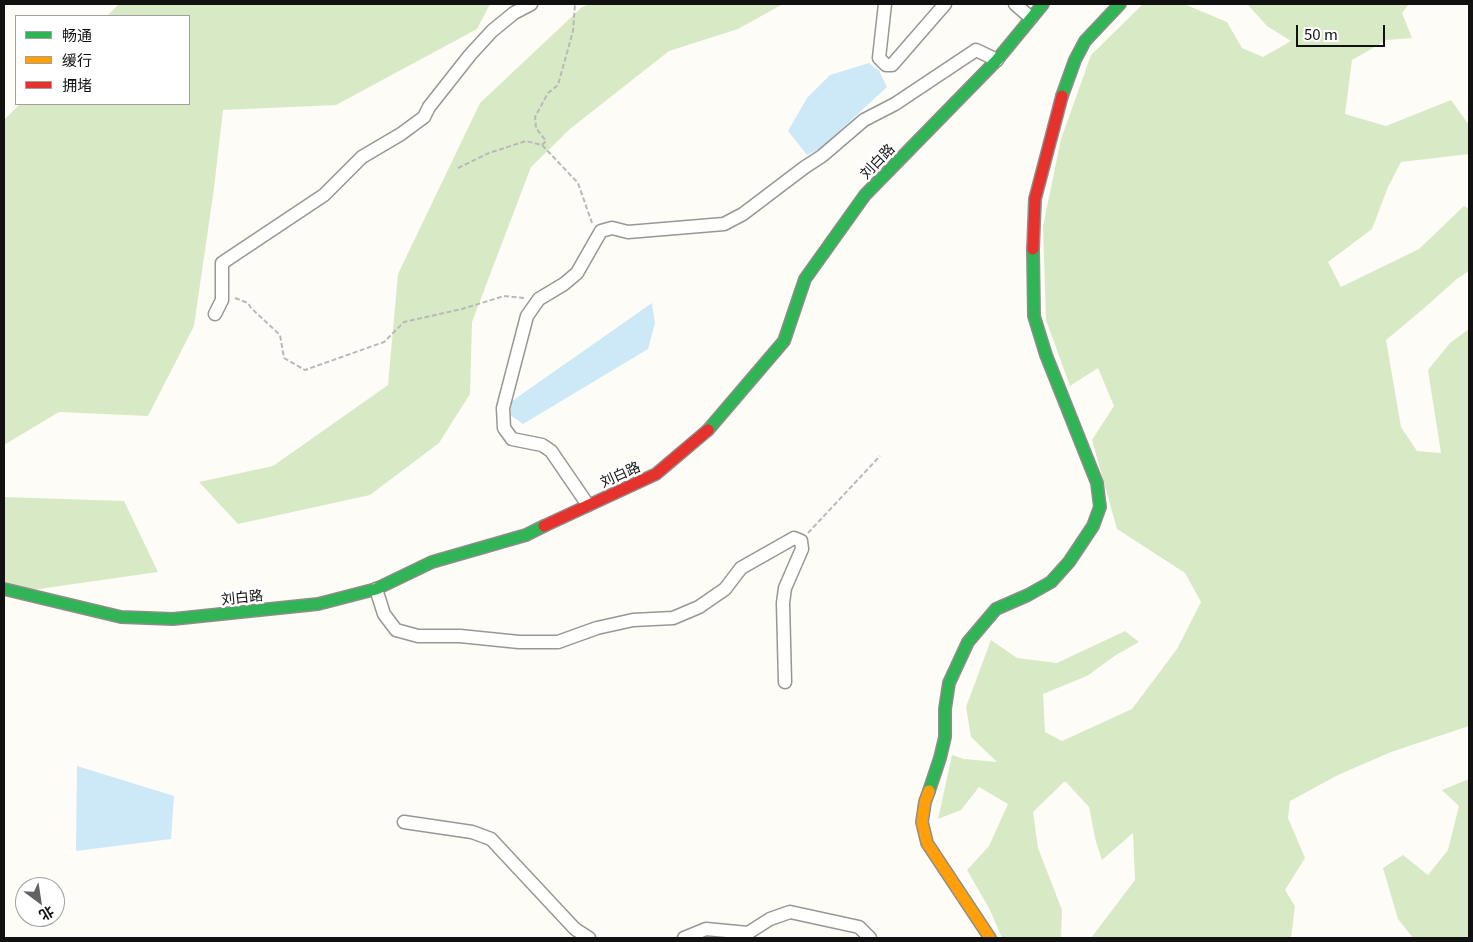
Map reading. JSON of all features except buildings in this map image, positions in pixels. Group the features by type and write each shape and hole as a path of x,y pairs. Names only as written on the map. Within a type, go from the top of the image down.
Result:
{"street":[{"path":"215,314 222,300 222,263 324,196 362,157 401,134 424,117 429,107 492,31 514,13 531,4"},
{"path":"885,4 879,58 886,65 892,64 945,4"},
{"path":"1015,4 1031,18"},
{"name":"刘白路","path":"4,589 121,617 173,619 318,604 376,589 432,562 526,535 656,474 705,433 784,341 805,279 864,195 997,60 1043,4"},
{"path":"990,938 927,843 922,822 925,802 945,737 944,709 950,683 968,642 996,609 1028,595 1051,582 1074,555 1093,526 1100,507 1097,483 1046,355 1034,316 1033,247 1035,199 1074,60 1085,41 1120,4"},
{"path":"588,505 551,451 542,445 512,439 504,428 503,408 527,316 539,299 564,284 577,273 601,231 612,228 628,232 724,224 743,214 822,156 864,120 894,104 976,50 997,60"},
{"path":"376,589 384,614 396,630 418,636 460,636 519,642 558,642 597,628 633,620 673,618 699,608 724,589 741,568 794,538 801,541 802,549 785,588 783,603 785,682"},
{"path":"404,822 472,832 491,839 575,929 589,938"},
{"path":"684,938 706,929 748,933 770,919 790,912 859,927 870,938"}],"path":[{"path":"542,145 546,141 536,128 535,116 548,92 558,85 573,31 575,4"},
{"path":"458,168 489,153 526,141 542,145 578,183 590,222 601,231"},
{"path":"222,300 236,298 248,302 251,308 280,335 284,358 305,370 384,342 404,322 462,310 504,296 539,299"},
{"path":"801,541 880,456"}],"green space":[{"path":"119,4 490,4 477,29 336,105 223,110 194,326 148,416 59,412 4,445 4,120 19,105 190,105 190,15 108,15"},
{"path":"590,4 783,4 738,29 669,51 570,129 531,167 472,322 470,394 439,443 370,495 238,524 199,482 273,466 388,385 398,274 480,103 582,7"},
{"path":"1143,4 1184,4 1227,22 1242,48 1263,57 1291,41 1267,26 1247,4 1409,4 1402,13 1412,38 1387,40 1352,60 1345,114 1386,126 1451,100 1469,125 1469,154 1401,162 1388,187 1372,229 1328,262 1341,287 1419,249 1464,206 1469,209 1469,271 1458,278 1386,340 1401,427 1417,451 1441,453 1428,370 1450,343 1469,329 1469,726 1391,752 1338,775 1290,801 1288,818 1305,858 1285,890 1295,906 1291,938 1091,938 1135,880 1133,833 1102,860 1096,842 1089,807 1065,781 1033,812 1038,848 1062,910 1061,938 1002,938 990,910 967,870 989,846 1008,804 979,787 961,810 938,819 952,755 964,759 997,762 971,737 966,707 991,640 1017,658 1057,663 1125,631 1139,642 1116,655 1087,676 1043,694 1045,732 1062,741 1132,709 1177,649 1201,602 1185,573 1117,529 1092,440 1114,406 1098,368 1070,386 1046,320 1043,226 1061,139 1091,55"},
{"path":"4,497 124,501 158,572 4,594"},
{"path":"1469,779 1469,938 1413,938 1398,919 1383,868 1403,855 1428,875 1448,850 1459,806 1442,790"}],"water":[{"path":"869,63 879,71 887,87 821,148 807,155 788,131 807,98 830,75"},
{"path":"652,303 655,323 648,349 523,424 510,415 512,401"},
{"path":"77,766 174,796 171,839 76,851"}],"traffic: fast":[{"path":"708,430 784,341 805,279 865,195 997,60 1043,4"},
{"path":"1062,96 1075,60 1085,41 1120,4"},
{"path":"929,791 945,737 945,709 949,683 968,642 996,609 1028,595 1051,582 1069,562 1093,526 1100,507 1097,483 1046,355 1034,316 1033,249"},
{"path":"4,589 121,617 173,619 318,604 376,589 432,562 526,535 544,526"}],"traffic: slow":[{"path":"929,791 922,822 927,843 990,938"}],"traffic: jam":[{"path":"1033,249 1035,199 1062,96"},
{"path":"544,526 656,474 708,430"}]}
